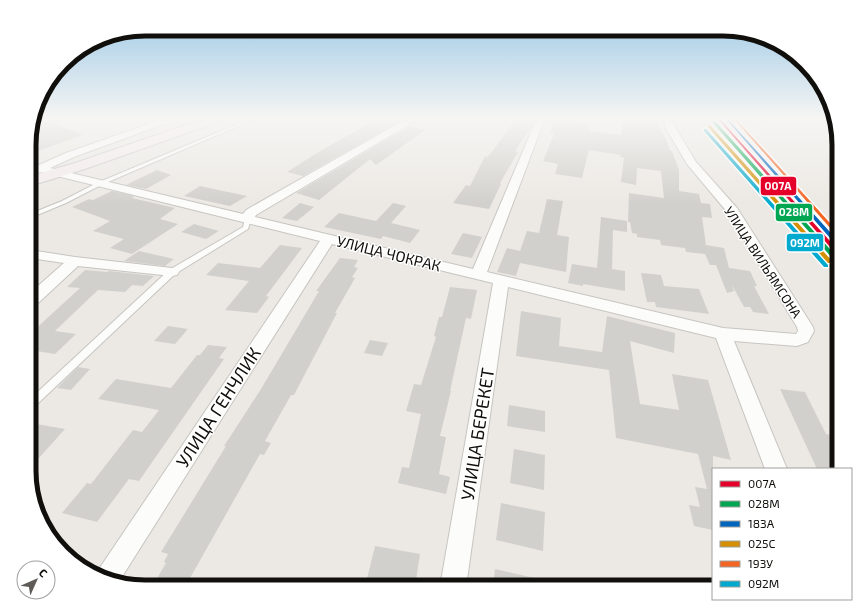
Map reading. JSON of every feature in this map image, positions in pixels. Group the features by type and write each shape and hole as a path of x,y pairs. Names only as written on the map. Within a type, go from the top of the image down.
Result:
{"main road":[{"path":"36,178 48,171 117,147"},
{"path":"48,171 80,166 135,147"}],"street":[{"path":"36,173 48,171 70,155 93,147"},
{"path":"248,219 250,213 364,147"},
{"path":"478,275 529,147"},
{"name":"УЛИЦА ВИЛЬЯМСОНА","path":"682,147 692,164 733,211 805,327"},
{"name":"УЛИЦА ЧОКРАК","path":"48,171 723,334 797,340 805,335 805,327"},
{"name":"УЛИЦА ГЕНЧЛИК","path":"109,574 328,239"},
{"path":"36,255 172,272"},
{"path":"36,296 75,261"},
{"name":"УЛИЦА БЕРЕКЕТ","path":"454,580 501,280"},
{"path":"723,334 776,468"}],"lane":[{"path":"36,214 64,202 99,184 187,147"},
{"path":"36,399 172,272 246,228 248,219"}],"building":[{"path":"36,147 50,147 36,152"},
{"path":"328,147 355,147 303,176 287,172"},
{"path":"375,147 402,147 376,165 370,159 319,200 296,193"},
{"path":"496,147 518,147 515,151 518,152 500,183 501,184 489,209 453,203 466,185 470,186 485,156 488,157"},
{"path":"549,147 669,147 672,151 679,170 679,191 699,194 701,203 710,204 712,218 702,217 706,245 724,248 729,268 750,271 757,286 754,286 769,314 753,312 750,307 744,307 732,285 734,291 727,293 716,265 710,265 705,254 686,252 685,248 661,245 660,240 637,237 637,234 632,233 630,222 628,222 629,193 664,198 661,171 637,168 636,185 621,182 624,158 620,157 621,155 589,150 582,178 555,174 558,164 543,161"},
{"path":"157,170 171,175 146,189 126,185"},
{"path":"200,186 247,196 230,206 184,196"},
{"path":"112,191 134,196 132,198 175,208 160,219 178,224 132,254 110,248 124,239 93,231 110,221 72,207 89,199 93,200"},
{"path":"547,199 563,201 557,235 569,237 566,272 520,263 516,276 497,272 507,248 520,251 527,231 539,233"},
{"path":"300,203 314,207 297,221 282,218"},
{"path":"393,203 406,206 391,223 420,230 410,243 383,236 381,239 324,227 339,213 376,221"},
{"path":"601,217 627,221 627,232 613,230 612,269 625,271 625,291 568,283 572,264 597,268"},
{"path":"194,224 219,231 206,239 181,232"},
{"path":"463,233 482,237 472,258 451,254"},
{"path":"280,245 302,248 266,296 269,297 257,313 225,310 249,281 206,275 218,263 260,268"},
{"path":"139,251 174,259 165,266 124,261"},
{"path":"340,258 358,260 354,267 358,268 352,277 355,278 335,313 337,313 294,395 291,395 265,441 271,443 264,455 260,454 189,580 156,580 166,563 164,562 168,554 161,552 319,291 316,291"},
{"path":"85,270 154,276 143,286 132,285 125,292 98,290 55,331 76,334 55,354 36,351 36,328 80,288 67,287"},
{"path":"641,273 661,275 664,286 699,289 709,314 656,307 655,302 647,302"},
{"path":"450,287 477,290 471,319 466,318 440,436 446,437 439,474 450,477 446,494 398,483 402,467 409,468 421,414 406,411 414,384 421,385 436,337 434,336 439,317 442,317"},
{"path":"521,311 561,318 559,346 602,352 607,316 675,333 674,353 630,341 640,404 679,410 672,374 708,380 731,460 713,456 712,530 694,526 689,505 700,507 695,487 707,489 698,454 616,438 609,370 516,356"},
{"path":"168,326 188,329 175,344 154,341"},
{"path":"370,340 388,343 382,356 364,353"},
{"path":"208,345 227,347 219,358 224,359 139,481 129,479 97,522 62,513 87,483 91,484 133,430 142,432 159,410 98,399 116,379 171,388 197,355 200,355"},
{"path":"78,367 90,369 71,390 57,388"},
{"path":"780,389 805,392 826,434 832,437 832,468 817,468"},
{"path":"509,405 545,411 545,432 507,426"},
{"path":"36,424 65,429 36,461"},
{"path":"514,449 545,455 544,490 510,483"},
{"path":"501,503 545,512 543,551 496,540"},
{"path":"375,546 420,554 416,580 367,580"},
{"path":"495,569 543,580 494,580"}],"transit line":[{"name":"092М","path":"720,147 826,266"},
{"name":"025С","path":"727,147 830,262"},
{"name":"028М","path":"736,147 832,255"},
{"name":"007А","path":"744,147 832,246"},
{"name":"183А","path":"752,147 832,237"},
{"name":"193У","path":"760,147 832,228"}]}
